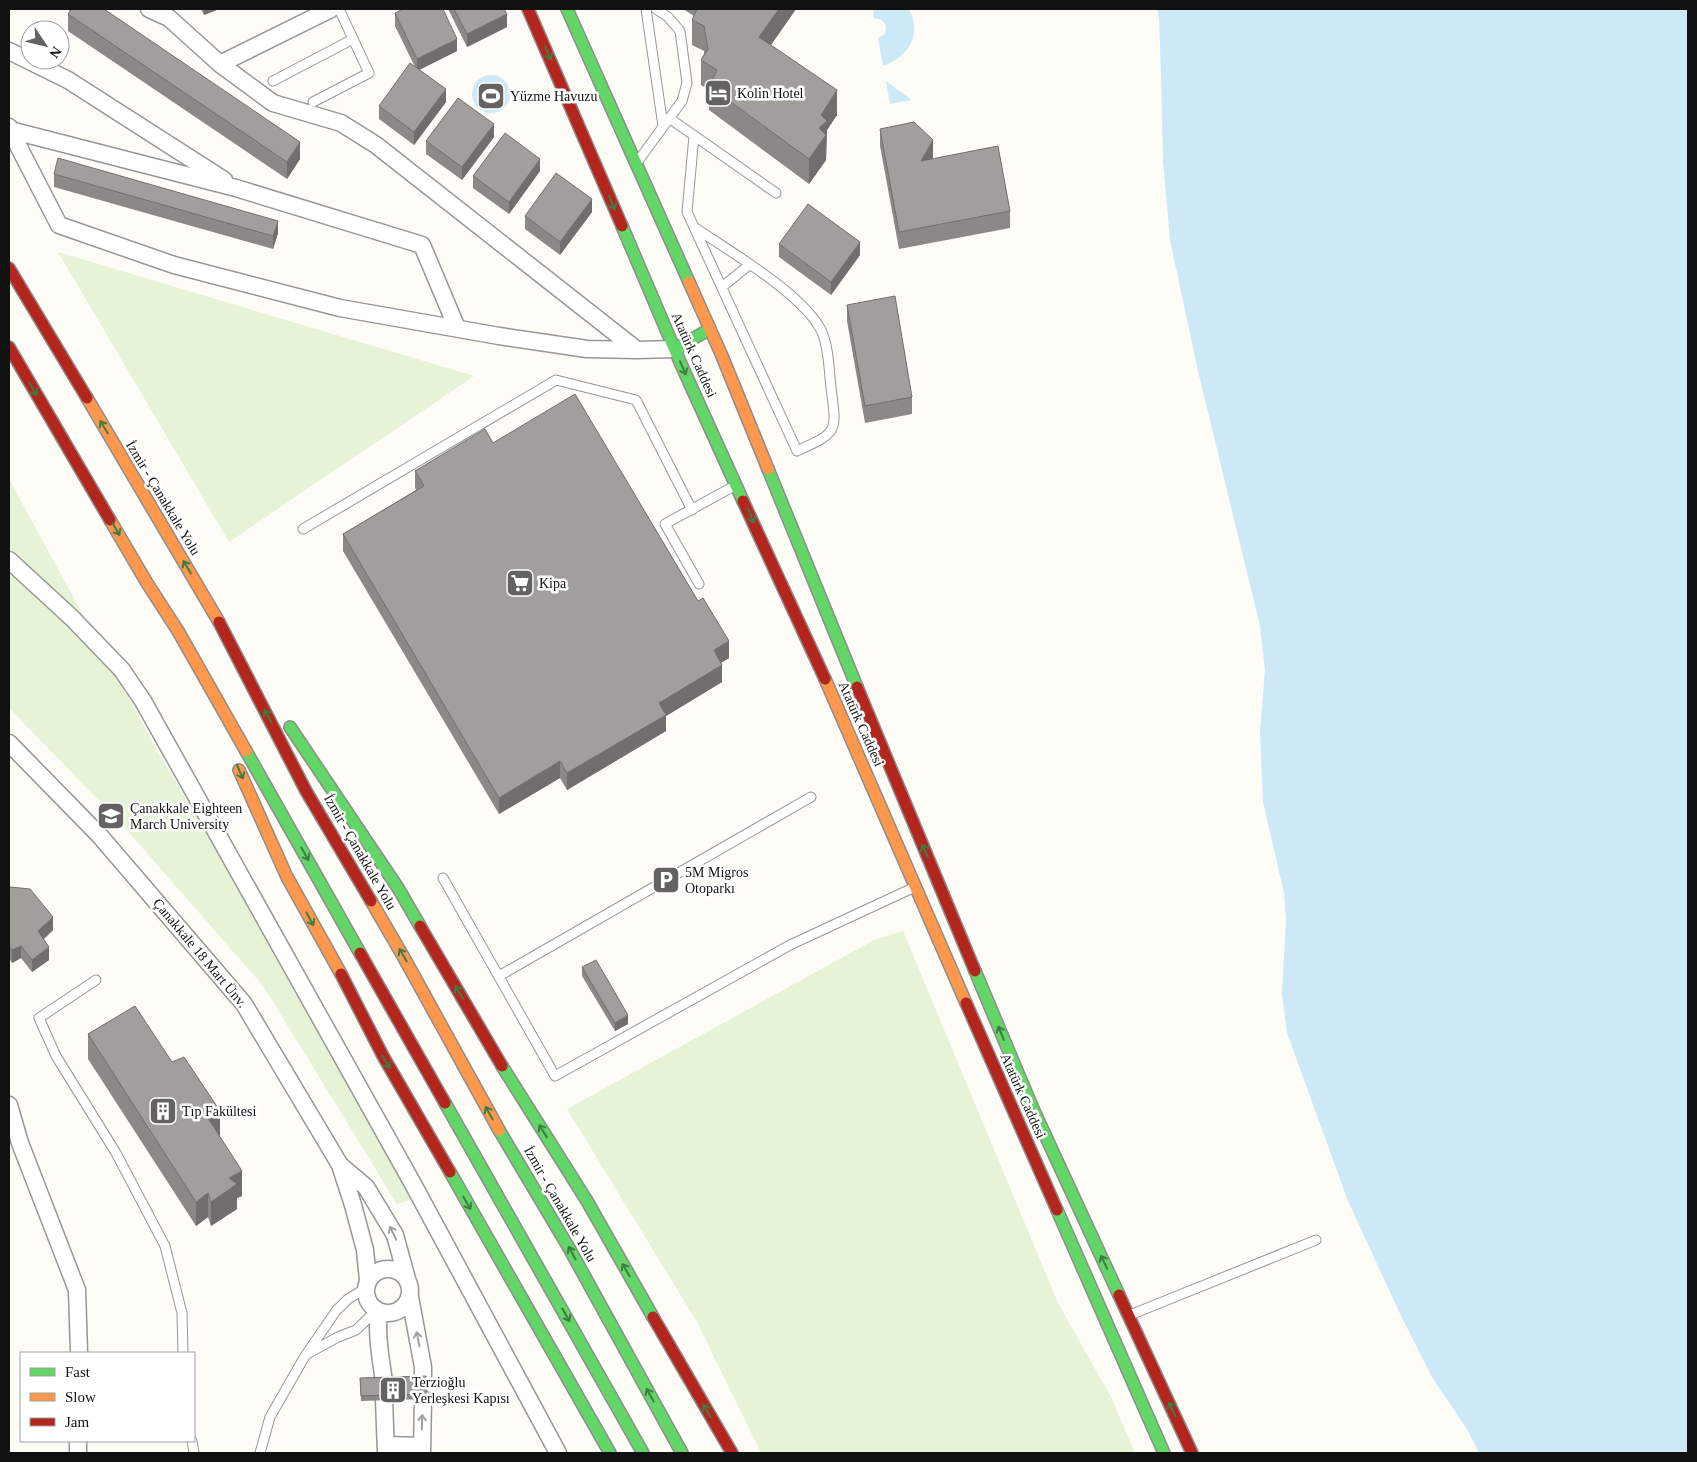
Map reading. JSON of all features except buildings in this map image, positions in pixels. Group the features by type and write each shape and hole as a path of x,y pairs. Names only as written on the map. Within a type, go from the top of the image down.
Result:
{"main road":[{"name":"Atatürk Caddesi","path":"528,9 607,180 675,349 847,727 915,887 1164,1453"},
{"name":"Atatürk Caddesi","path":"567,9 632,166 710,329 1034,1111 1192,1453"},
{"name":"İzmir - Çanakkale Yolu","path":"9,268 212,609 306,791 403,956 491,1117 569,1248 682,1453"},
{"path":"675,349 710,329"},
{"path":"9,347 147,583 178,632 281,811 644,1453"},
{"path":"212,609 272,699"},
{"path":"178,632 222,732"},
{"path":"283,716 398,888 504,1069 587,1201 732,1453"},
{"path":"234,759 287,877 329,952 382,1056 610,1453"},
{"path":"915,887 936,877"}],"street":[{"path":"149,9 167,14 220,64 273,103 341,123 376,145 637,350"},
{"path":"220,64 331,9"},
{"path":"9,51 68,80 236,188"},
{"path":"10,129 236,188 422,245 457,328"},
{"path":"10,129 59,225 174,265 340,308 499,336 587,349 675,349"},
{"path":"9,560 72,618 122,670 143,701 408,1175 558,1453"},
{"name":"Çanakkale 18 Mart Ünv.","path":"9,743 100,836 244,1004 340,1165 365,1250 367,1284"},
{"path":"9,1105 20,1143 76,1290 79,1352"},
{"path":"340,1165 366,1188 395,1235 410,1292 423,1367 423,1380"},
{"path":"407,1279 402,1273 395,1270 387,1268 380,1270 373,1274 367,1284 365,1294 368,1301 378,1311 386,1314 394,1313 406,1304 410,1297"},
{"path":"378,1311 378,1340 384,1382"},
{"path":"384,1400 386,1449 422,1450 423,1399"}],"lane":[{"path":"313,102 369,72 339,9"},
{"path":"646,9 663,126"},
{"path":"632,166 682,101 687,83 680,32 668,17 656,9"},
{"path":"273,81 353,38"},
{"path":"669,118 776,193"},
{"path":"694,136 687,212 797,451 823,439 830,433 835,420 826,342 822,332 810,313 802,305 750,264 694,227"},
{"path":"722,287 750,264"},
{"path":"303,529 556,380 636,400 692,510"},
{"path":"699,584 666,524 736,485"},
{"path":"499,976 811,797"},
{"path":"443,878 555,1076 790,945 915,887"},
{"path":"96,980 39,1018 56,1056 116,1153 164,1246 182,1314 183,1352"},
{"path":"1129,1315 1316,1240"},
{"path":"260,1453 270,1417 305,1356 336,1311 367,1284"},
{"path":"305,1356 338,1337 356,1330 378,1311"}],"green space":[{"path":"58,252 474,376 229,542"},
{"path":"9,479 159,754 296,982 412,1199 397,1204 264,987 118,820 9,708"},
{"path":"903,931 1058,1303 1111,1397 1135,1453 761,1453 697,1322 567,1109 874,940"}],"water":[{"path":"873,9 909,9 913,18 914,36 911,44 900,57 883,66 878,38 885,34 886,26 882,20 874,18"},
{"path":"1157,9 1688,9 1688,1453 1479,1453 1467,1429 1432,1377 1401,1316 1348,1201 1287,1033 1282,994 1286,920 1284,893 1263,802 1260,733 1265,670 1260,626 1198,371 1170,240 1163,161 1159,19"},
{"name":"Yüzme Havuzu","path":"491,75 504,81 510,94 504,107 491,113 478,107 472,94 478,81"},
{"path":"886,81 912,100 890,104"}],"traffic: fast":[{"path":"567,9 689,282"},
{"path":"622,226 680,362 743,501"},
{"path":"675,349 710,329"},
{"path":"768,469 857,687"},
{"path":"290,727 398,888 420,926"},
{"path":"246,751 360,953"},
{"path":"975,971 1034,1111 1119,1295"},
{"path":"502,1066 587,1201 653,1317"},
{"path":"445,1103 643,1453"},
{"path":"499,1130 569,1248 682,1453"},
{"path":"450,1172 610,1453"},
{"path":"1057,1210 1164,1453"}],"traffic: slow":[{"path":"689,282 722,356 768,469"},
{"path":"87,398 219,622"},
{"path":"110,520 178,631 246,751"},
{"path":"825,679 966,1003"},
{"path":"239,770 287,877 341,974"},
{"path":"371,901 499,1130"}],"traffic: jam":[{"path":"528,9 622,226"},
{"path":"9,268 87,398"},
{"path":"9,347 110,520"},
{"path":"743,501 825,679"},
{"path":"219,622 306,791 371,901"},
{"path":"857,687 975,971"},
{"path":"420,926 502,1066"},
{"path":"360,953 445,1103"},
{"path":"341,974 383,1056 450,1172"},
{"path":"966,1003 1057,1210"},
{"path":"1119,1295 1192,1453"},
{"path":"653,1317 732,1453"}],"place":[{"name":"Kolin Hotel","path":"718,93"},
{"name":"Yüzme Havuzu","path":"491,96"},
{"name":"Kipa","path":"520,583"},
{"name":"Çanakkale Eighteen March University","path":"111,816"},
{"name":"5M Migros Otoparkı","path":"666,880"},
{"name":"Tıp Fakültesi","path":"163,1111"},
{"name":"Terzioğlu Yerleşkesi Kapısı","path":"393,1390"}]}
